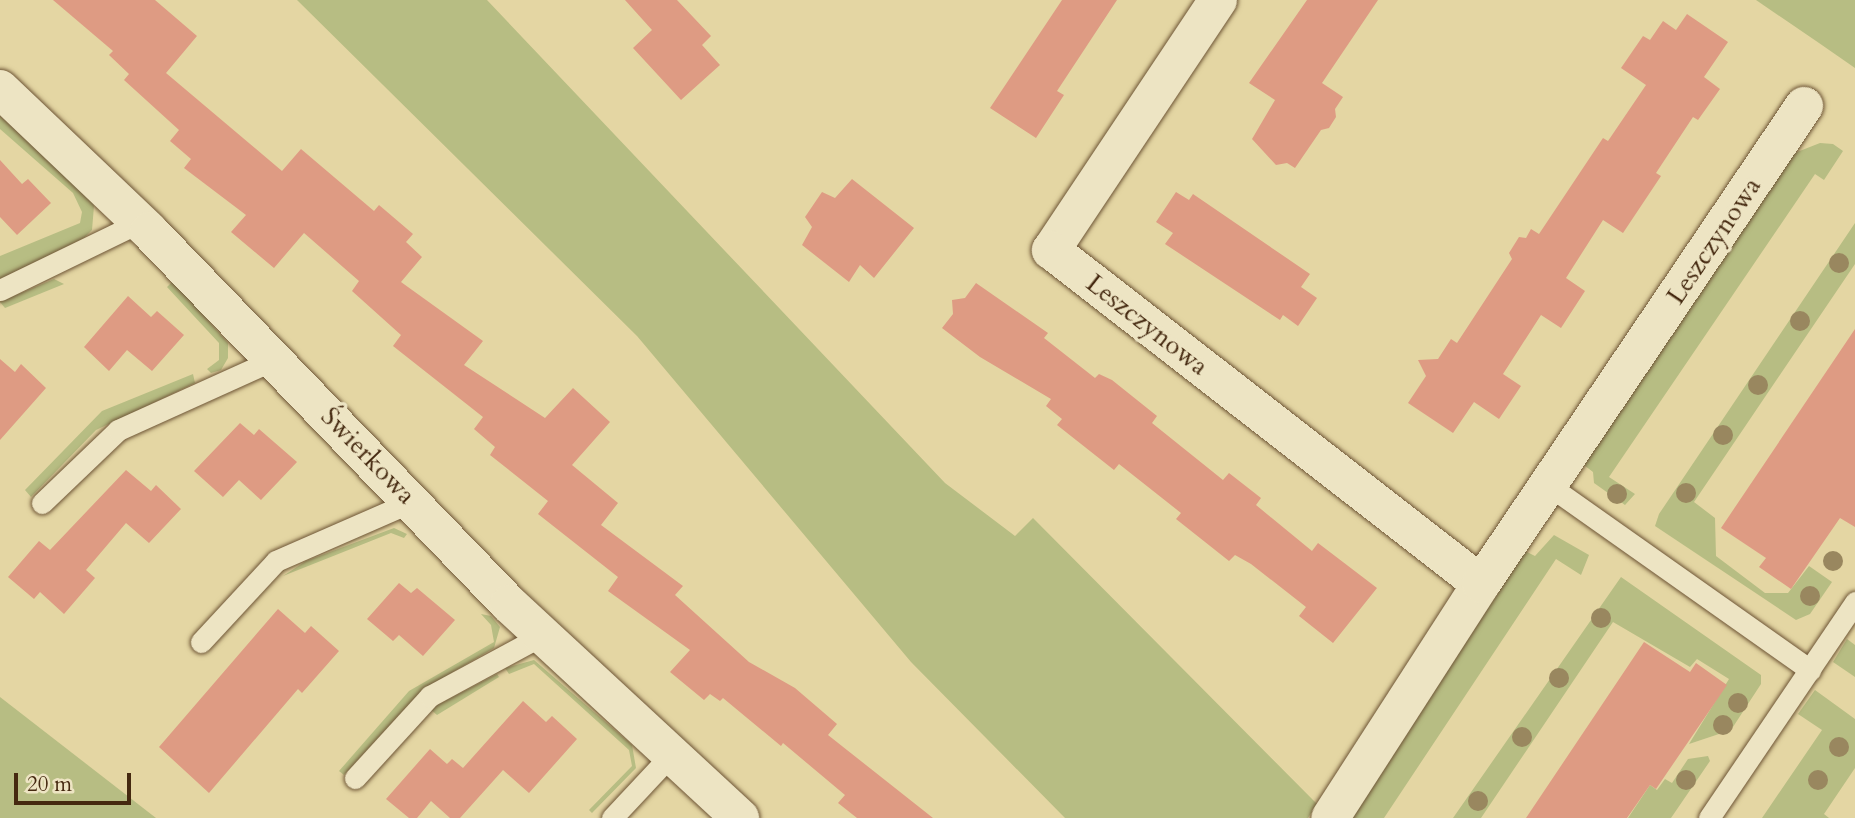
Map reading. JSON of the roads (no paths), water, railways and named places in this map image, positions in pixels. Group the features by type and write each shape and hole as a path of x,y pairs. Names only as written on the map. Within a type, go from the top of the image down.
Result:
{"street":[{"name":"Leszczynowa","path":"1218,0 1051,250 1482,584"},
{"name":"Świerkowa","path":"0,89 140,222 543,635 740,818"},
{"name":"Leszczynowa","path":"1330,818 1482,584 1804,106"}],"lane":[{"path":"0,290 140,222"},
{"path":"42,503 118,430 275,359"},
{"path":"1548,485 1810,670"},
{"path":"201,642 276,561 411,502"},
{"path":"1709,818 1855,602"},
{"path":"355,778 430,696 543,635"},
{"path":"612,818 671,755"}]}
